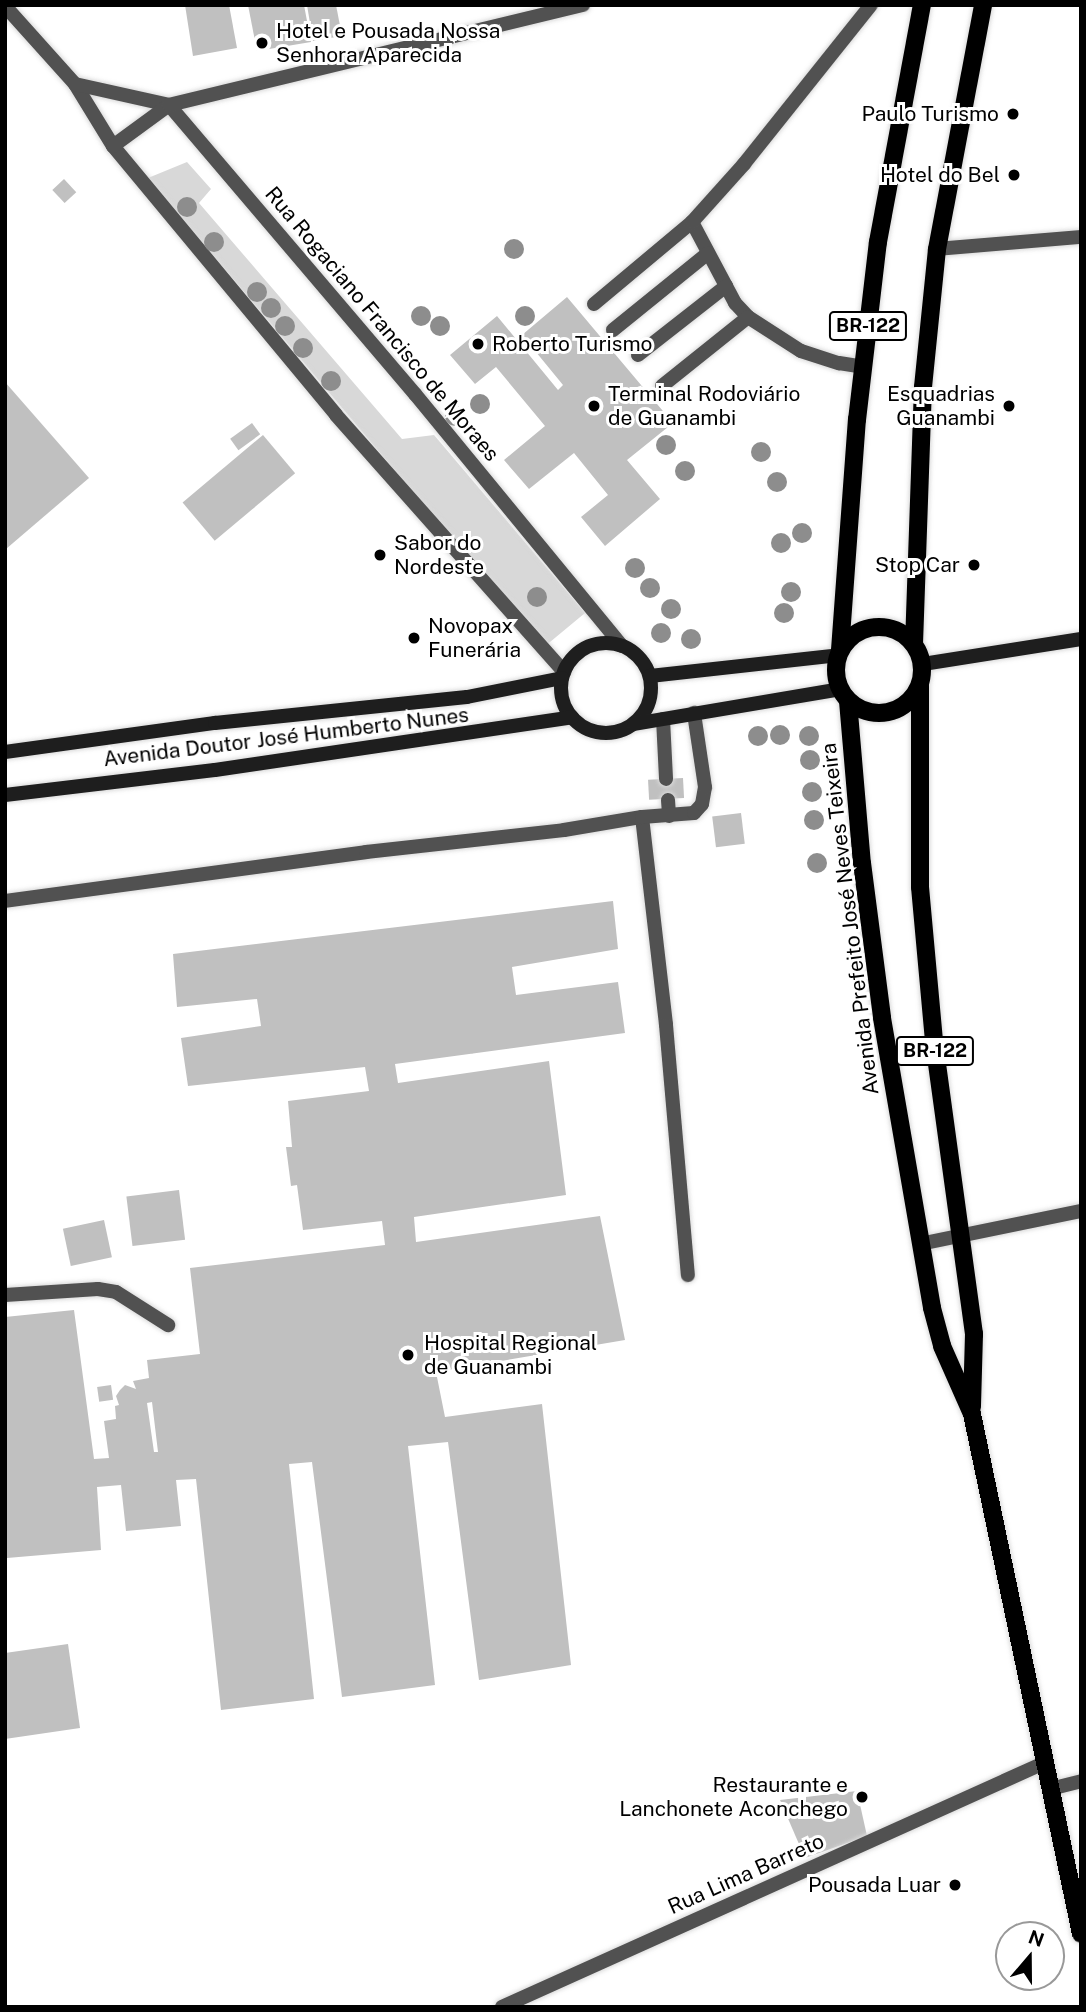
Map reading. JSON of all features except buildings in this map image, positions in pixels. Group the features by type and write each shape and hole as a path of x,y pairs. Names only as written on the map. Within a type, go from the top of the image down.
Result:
{"main road":[{"name":"BR-122","path":"844,695 836,676 863,366 878,242 922,5"},
{"name":"BR-122","path":"920,686 923,664 914,644 923,387 937,249 983,5"},
{"path":"650,676 839,653 849,638 872,628 890,629 914,644"},
{"path":"923,664 1081,639"},
{"path":"634,724 648,704 650,676 640,658 622,646 594,644 571,660 563,675 564,704 572,718 595,732 622,730 634,724 694,713 844,695 859,709 886,713 908,703 920,686"},
{"name":"Avenida Doutor José Humberto Nunes","path":"5,752 215,723 467,697 563,675"},
{"name":"Avenida Prefeito José Neves Teixeira","path":"920,686 920,887 934,1042 974,1334 972,1414"},
{"name":"Avenida Prefeito José Neves Teixeira","path":"844,695 881,1018 920,1244 942,1346 972,1414 1081,1934"},
{"name":"Avenida Doutor José Humberto Nunes","path":"5,795 215,770 572,718"}],"street":[{"path":"113,146 169,105 583,5"},
{"path":"594,304 692,222 744,164 871,5"},
{"path":"5,6 75,83 113,146 336,415 563,675"},
{"path":"75,83 169,105"},
{"name":"Rua Rogaciano Francisco de Moraes","path":"169,105 415,394 622,646"},
{"path":"692,222 735,303 748,317 801,351 839,363 863,366"},
{"path":"937,249 1081,237"},
{"path":"613,330 708,253"},
{"path":"638,355 726,286"},
{"path":"662,386 748,317"},
{"path":"5,901 366,852 564,830 642,817 694,813 702,804 705,787 694,713"},
{"path":"663,719 666,779"},
{"path":"668,800 669,816"},
{"path":"642,817 666,1026 688,1275"},
{"path":"920,1244 1081,1211"},
{"path":"5,1295 98,1289 116,1292 168,1325"},
{"name":"Rua Lima Barreto","path":"502,2007 1044,1762"},
{"path":"1050,1789 1081,1781"}],"shaded area":[{"path":"187,162 211,189 199,203 402,439 434,435 585,613 544,647 148,178"}],"place":[{"name":"Hotel e Pousada Nossa Senhora Aparecida","path":"262,43"},
{"name":"Paulo Turismo","path":"1013,114"},
{"name":"Hotel do Bel","path":"1014,175"},
{"name":"Roberto Turismo","path":"478,344"},
{"name":"Terminal Rodoviário de Guanambi","path":"594,406"},
{"name":"Esquadrias Guanambi","path":"1009,406"},
{"name":"Sabor do Nordeste","path":"380,555"},
{"name":"Stop Car","path":"974,565"},
{"name":"Novopax Funerária","path":"414,638"},
{"name":"Hospital Regional de Guanambi","path":"408,1355"},
{"name":"Restaurante e Lanchonete Aconchego","path":"862,1797"},
{"name":"Pousada Luar","path":"955,1885"}]}
